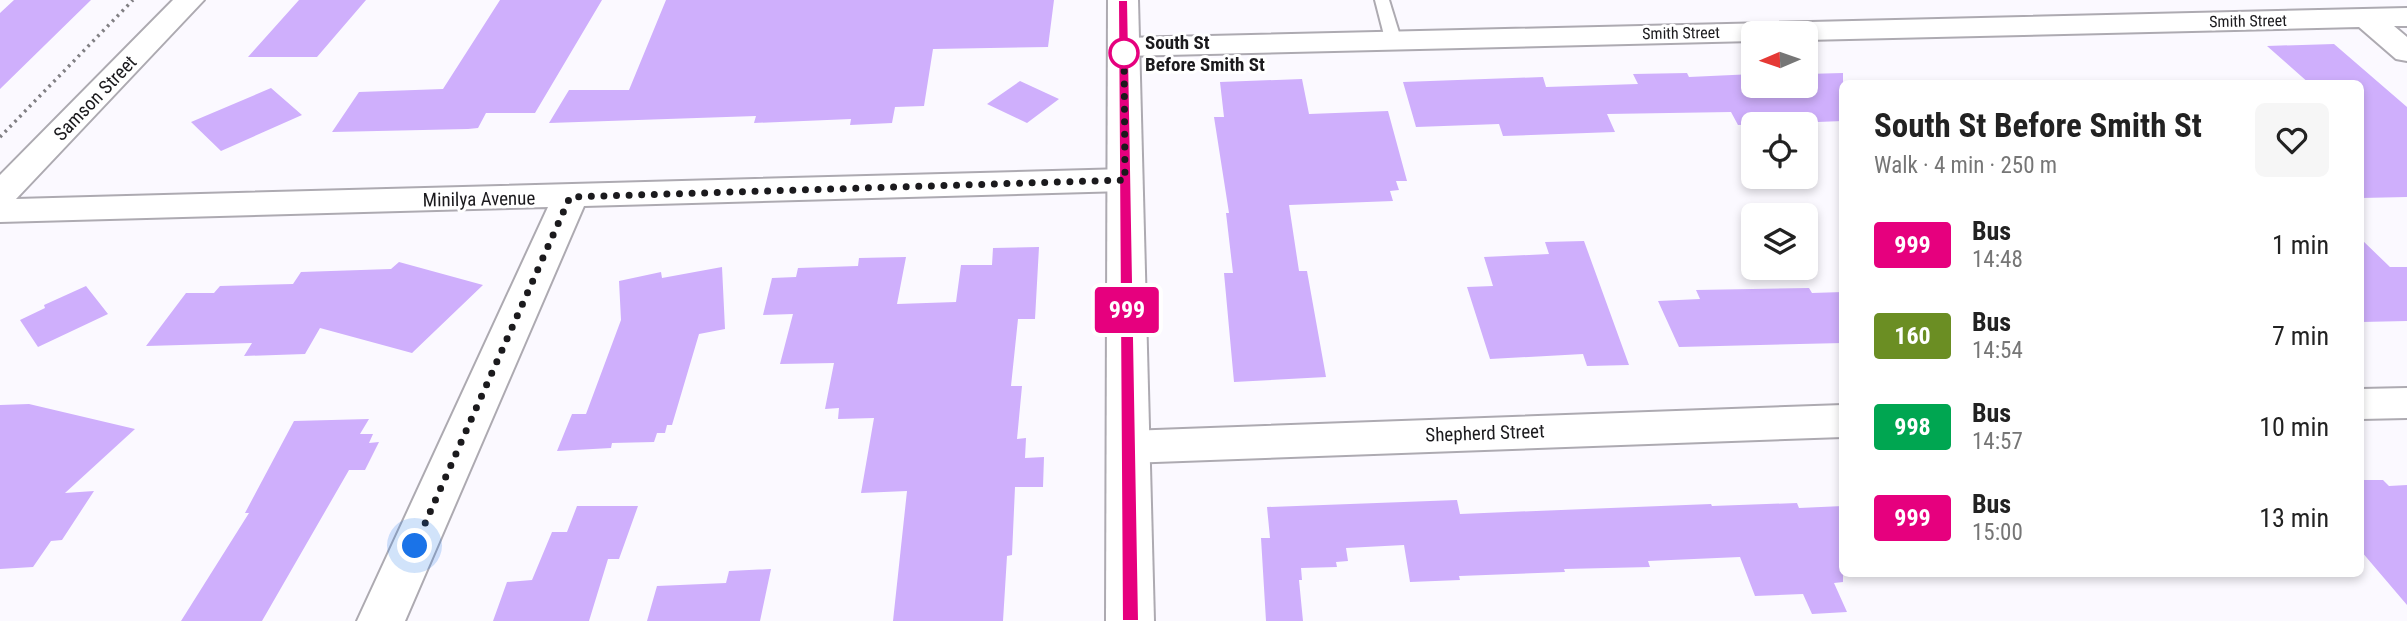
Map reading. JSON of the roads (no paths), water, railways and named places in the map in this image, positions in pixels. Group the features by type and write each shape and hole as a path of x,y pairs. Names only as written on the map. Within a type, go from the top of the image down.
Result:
{"street":[{"name":"Samson Street","path":"0,195 189,0"},
{"path":"1123,0 1130,621"},
{"name":"Smith Street","path":"1124,47 2407,17"},
{"path":"2366,18 2407,52"},
{"name":"Minilya Avenue","path":"0,211 1125,180"},
{"path":"381,621 570,197"},
{"path":"2364,404 2407,403"},
{"name":"Shepherd Street","path":"1128,447 1839,421"}],"lane":[{"path":"1382,0 1393,39"}],"place":[{"name":"South St Before Smith St","path":"1124,53"}]}
